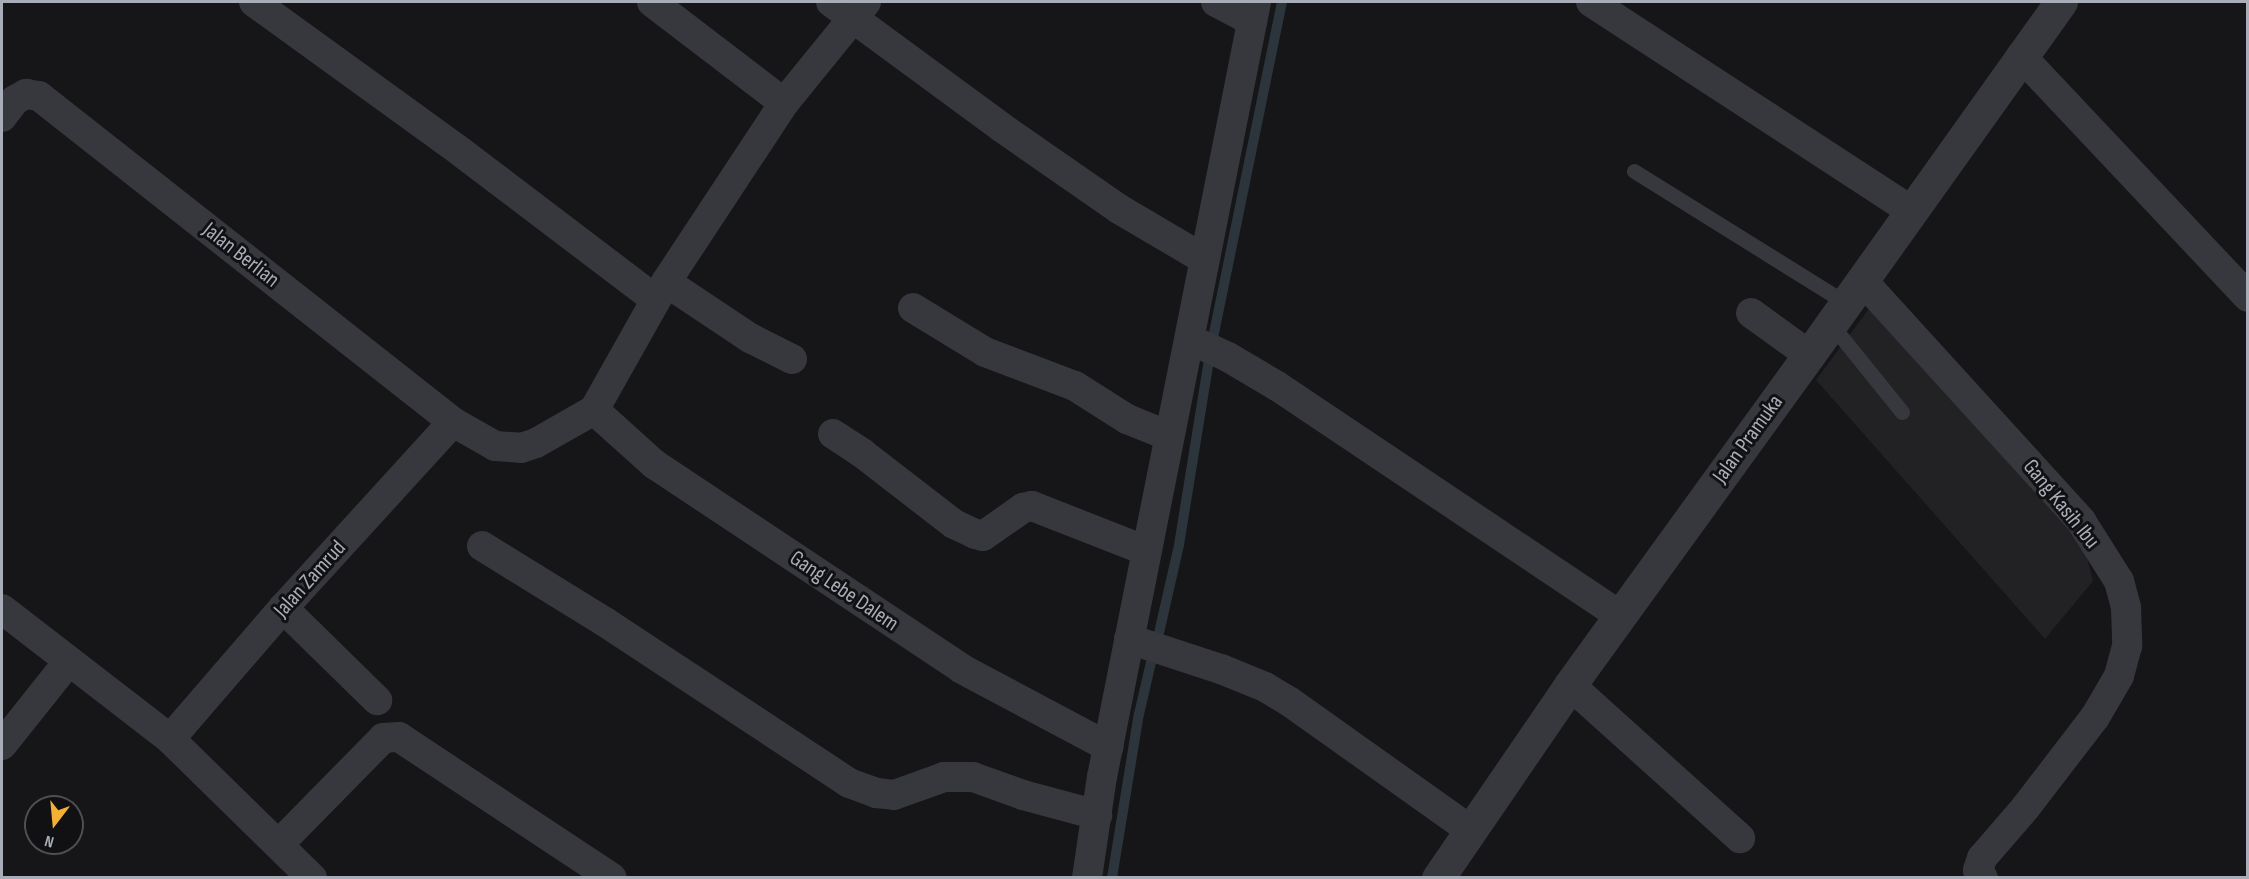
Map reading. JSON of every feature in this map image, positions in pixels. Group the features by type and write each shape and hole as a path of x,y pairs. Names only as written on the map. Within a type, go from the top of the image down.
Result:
{"street":[{"path":"254,2 461,152 661,291 792,359"},
{"path":"652,2 784,103"},
{"path":"1087,878 1129,639 1169,436 1191,340 1204,259 1254,11 1216,2"},
{"path":"1591,2 1911,211"},
{"name":"Jalan Pramuka","path":"1438,878 1570,685 2061,2"},
{"path":"594,410 661,291 850,7 1119,209 1204,259"},
{"path":"2021,56 2247,297"},
{"name":"Jalan Berlian","path":"2,117 15,100 26,94 39,96 75,122 453,422 495,446 509,449 536,443 594,410"},
{"name":"Gang Kasih Ibu","path":"1846,302 2081,521 2119,581 2126,608 2127,646 2119,676 2096,717 2026,807 1982,858 1978,870 1983,878"},
{"path":"913,308 985,352 1075,386 1127,419 1169,436"},
{"path":"1751,313 1809,355"},
{"path":"1191,340 1228,357 1277,386 1620,616"},
{"name":"Gang Lebe Dalem","path":"594,410 654,464 953,663 1110,747"},
{"name":"Jalan Zamrud","path":"170,739 283,608 453,422"},
{"path":"833,434 871,460 954,524 975,534 983,536 1023,508 1032,506 1147,551"},
{"path":"482,546 605,622 849,783 876,793 894,795 944,777 973,777 1023,795 1097,815"},
{"path":"283,608 377,700"},
{"path":"2,609 170,739 294,866 383,738 399,737 612,878"},
{"path":"1129,639 1221,669 1265,687 1290,702 1470,830"},
{"path":"2,745 68,662"},
{"path":"1570,685 1740,837"}],"lane":[{"path":"1634,171 1846,302 1902,412"}],"shaded area":[{"path":"1874,302 2082,538 2093,581 2045,639 1816,380"}],"waterway":[{"path":"1213,338 1282,2"},
{"path":"1159,633 1179,545 1210,354"},
{"path":"1112,878 1139,714 1153,654"}]}
